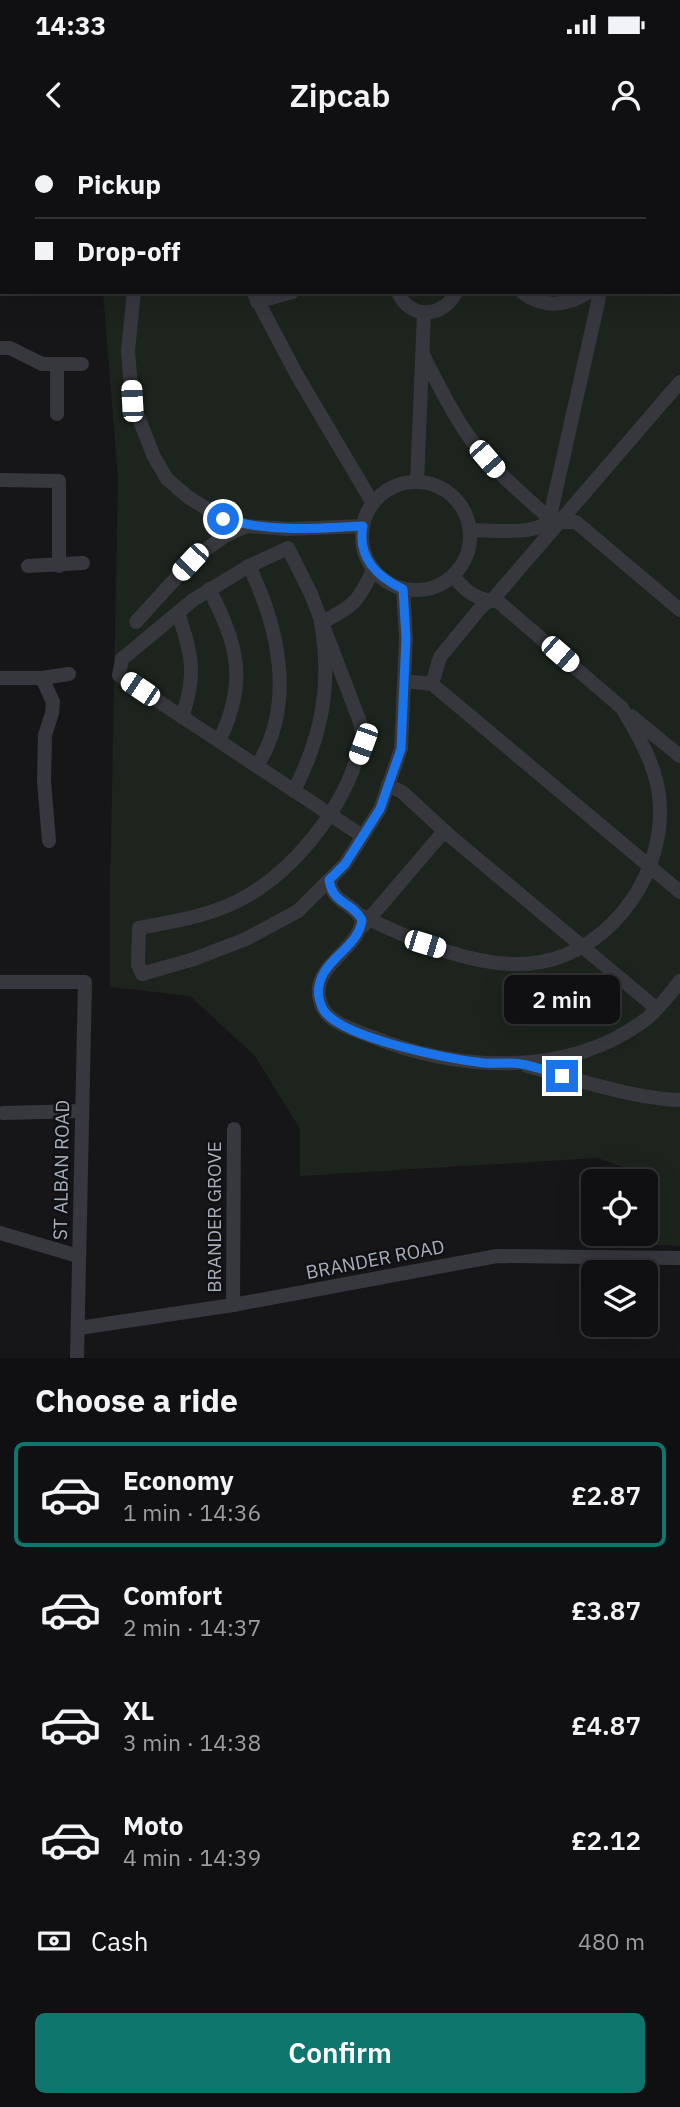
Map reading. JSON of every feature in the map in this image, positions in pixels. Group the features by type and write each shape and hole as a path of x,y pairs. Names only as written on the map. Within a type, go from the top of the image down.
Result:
{"street":[{"path":"134,294 128,349 132,401 154,457 167,479 188,497 223,519 247,526 288,529 363,526"},
{"path":"277,294 255,297 298,377 372,502"},
{"path":"399,294 408,306 424,313 437,312 446,307 455,294"},
{"path":"525,294 536,302 551,304 566,303 583,294"},
{"path":"552,524 598,294"},
{"path":"417,481 424,313"},
{"path":"0,348 10,348 42,364 82,364"},
{"path":"423,355 451,409 476,446 498,472 552,524"},
{"path":"57,365 57,414"},
{"path":"432,684 440,657 482,606 493,600 552,524 680,382"},
{"path":"0,480 59,481 59,566"},
{"path":"417,481 441,487 455,498 466,513 470,530 468,554 453,576 432,589 422,591 403,589 385,581 373,570 364,553 361,535 365,516 372,502 386,489 417,481"},
{"path":"470,530 532,530 552,524 576,522 680,610"},
{"path":"136,622 195,557 225,536 247,526"},
{"path":"362,836 329,814 294,791 257,766 119,675 122,659 178,612 209,589 288,548 301,571 360,722 363,744 349,780 329,814 303,849 278,872 248,895 216,910 139,928 138,965 142,974 194,959 246,939 298,911 345,864 380,809 401,749 406,638 403,589"},
{"path":"28,566 83,563"},
{"path":"249,566 277,642 281,678 270,740 257,766"},
{"path":"321,623 361,597 373,570"},
{"path":"453,576 468,593 479,599 493,600 680,756"},
{"path":"209,589 226,624 236,661 234,704 219,741"},
{"path":"178,612 193,673 183,717"},
{"path":"294,791 310,760 321,724 326,660 321,623"},
{"path":"0,678 42,678 69,674"},
{"path":"42,678 53,702 45,747 44,781 49,841"},
{"path":"404,681 432,684 680,892"},
{"path":"329,880 332,893 364,916 425,944 471,958 511,963 539,962 582,946 617,919 636,895 654,854 659,823 659,797 654,772 635,729 622,708"},
{"path":"388,785 402,792 450,836 657,1009"},
{"path":"450,836 440,836 364,916 356,935 323,975 318,986 323,1010 334,1020 395,1046 484,1063 522,1064 556,1059 592,1048 626,1032 657,1009 680,981"},
{"name":"ST ALBAN ROAD","path":"0,982 85,982 77,1358"},
{"path":"522,1064 664,1100 680,1100"},
{"path":"3,1113 82,1111"},
{"name":"BRANDER GROVE","path":"233,1306 234,1129"},
{"path":"0,1233 78,1256"},
{"name":"BRANDER ROAD","path":"79,1328 233,1306 497,1256 680,1258"}],"shaded area":[{"path":"103,294 680,294 680,1246 658,1245 658,1169 628,1169 597,1158 300,1176 300,1129 255,1056 190,996 110,987 118,479"}],"route":[{"path":"223,519 247,526 283,529 363,526 361,535 364,553 373,570 385,581 403,589 406,638 401,749 380,809 345,864 329,880 332,893 359,914 362,920 356,935 323,975 318,986 323,1010 334,1020 395,1046 440,1057 484,1063 522,1064 562,1076"}]}
